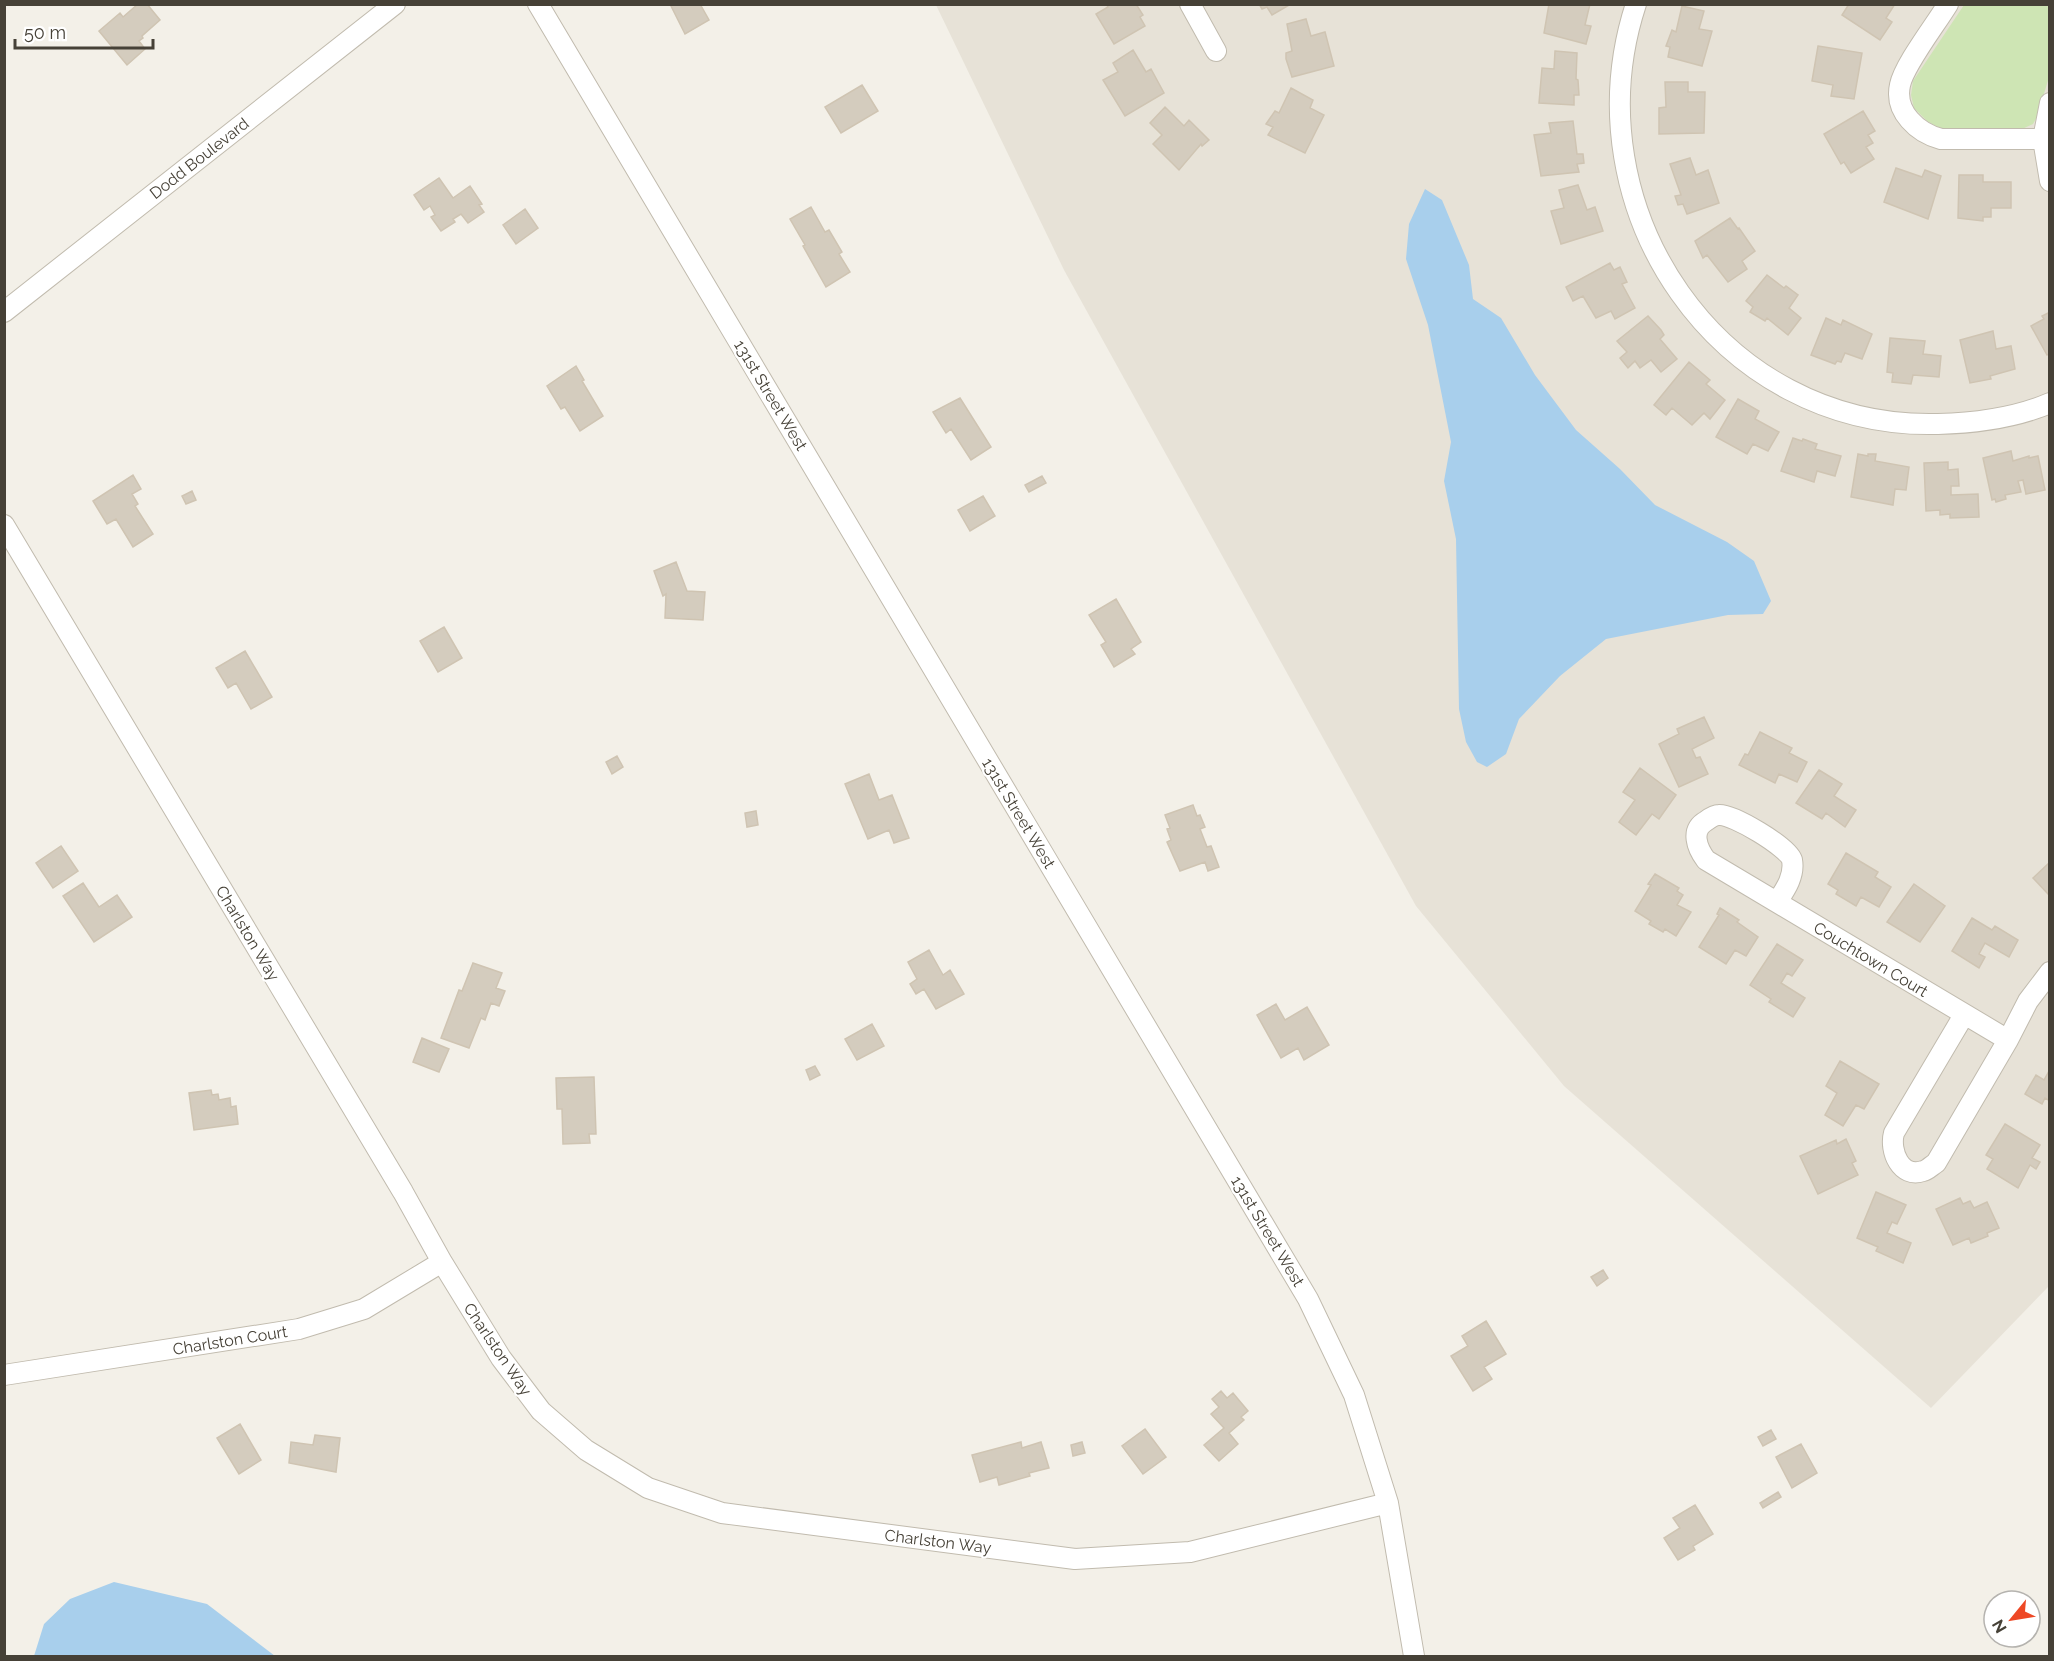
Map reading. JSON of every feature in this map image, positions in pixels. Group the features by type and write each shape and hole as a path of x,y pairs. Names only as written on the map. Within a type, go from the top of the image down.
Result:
{"street":[{"name":"Dodd Boulevard","path":"4,312 394,4"},
{"name":"131st Street West","path":"538,4 1308,1299 1354,1395 1388,1503 1414,1656"},
{"path":"1190,4 1216,51"},
{"path":"1635,4 1625,40 1619,112 1624,163 1629,185 1645,232 1667,276 1691,308 1724,343 1755,368 1789,389 1838,409 1887,421 1922,424 1969,423 2015,414 2049,404"},
{"path":"1948,4 1905,71 1900,84 1901,102 1911,123 1928,136 1941,140 2043,139"},
{"path":"2049,103 2043,139 2049,181"},
{"name":"Charlston Way","path":"4,525 501,1358 541,1411 586,1450 648,1488 722,1513 1075,1558 1190,1552 1388,1503"},
{"name":"Couchtown Court","path":"1777,902 1790,880 1792,862 1790,855 1780,846 1728,816 1717,815 1700,825 1696,834 1697,845 1706,860 2008,1040"},
{"path":"1964,1015 1894,1133 1892,1151 1904,1168 1914,1172 1923,1172 1936,1163 2008,1040 2028,1001 2049,972"},
{"name":"Charlston Court","path":"4,1375 299,1329 364,1309 442,1262"}],"shaded area":[{"path":"936,5 2049,5 2049,1286 1931,1408 1564,1086 1416,906 1064,270"}],"green space":[{"path":"1964,5 2049,5 2049,77 2033,124 2020,130 1939,128 1927,121 1914,108 1911,95 1913,81"}],"water":[{"path":"1425,189 1442,200 1469,265 1473,299 1501,318 1535,375 1576,430 1620,469 1655,505 1727,542 1754,561 1771,601 1763,614 1728,615 1606,639 1560,676 1519,719 1506,754 1487,767 1477,762 1466,742 1459,709 1456,539 1444,481 1451,442 1428,325 1406,259 1409,224"},
{"path":"114,1582 207,1604 275,1656 34,1656 44,1624 70,1599"}],"building":[{"path":"138,4 147,4 160,20 139,41 145,49 127,65 99,31 120,13 123,17"},
{"path":"670,4 700,4 709,20 685,34"},
{"path":"1106,4 1136,4 1143,15 1140,17 1145,26 1114,44 1096,14 1108,7"},
{"path":"1259,4 1291,4 1272,15 1267,7 1262,9"},
{"path":"1549,4 1590,4 1585,25 1591,26 1586,44 1544,33"},
{"path":"1849,4 1895,4 1886,18 1892,22 1880,40 1842,15"},
{"path":"1682,6 1704,11 1699,29 1712,31 1702,66 1668,57 1670,47 1666,46 1672,30 1676,32"},
{"path":"1306,19 1311,36 1325,32 1334,66 1292,77 1286,59 1286,53 1292,51 1287,24"},
{"path":"1818,46 1862,53 1854,99 1831,96 1833,85 1812,81"},
{"path":"1133,50 1146,72 1151,69 1164,93 1125,116 1103,80 1118,72 1113,63"},
{"path":"1555,51 1577,53 1576,79 1579,95 1574,95 1574,105 1539,103 1542,68 1554,69"},
{"path":"1665,82 1688,82 1688,92 1705,92 1704,133 1659,134 1659,108 1666,107"},
{"path":"862,85 878,111 841,133 825,107"},
{"path":"1291,88 1313,100 1310,108 1324,115 1305,153 1268,135 1273,127 1266,124 1275,111 1279,113"},
{"path":"1165,107 1184,126 1189,120 1209,140 1202,146 1201,144 1179,170 1153,144 1162,135 1150,123"},
{"path":"1863,111 1875,131 1868,135 1873,143 1866,147 1874,159 1851,173 1844,162 1841,164 1824,134"},
{"path":"1573,121 1577,154 1583,154 1584,163 1577,164 1579,172 1541,176 1534,135 1551,133 1549,123"},
{"path":"1690,158 1696,175 1708,170 1719,203 1687,214 1683,204 1678,205 1675,196 1681,195 1670,164"},
{"path":"1896,168 1922,177 1925,170 1941,176 1928,219 1884,202"},
{"path":"1959,175 1983,175 1983,182 2011,182 2011,208 1991,208 1991,217 1983,217 1983,221 1958,218"},
{"path":"439,178 453,198 470,186 482,204 479,205 484,212 468,223 461,214 453,219 455,222 441,231 431,217 435,215 430,206 424,210 414,195"},
{"path":"1578,185 1587,210 1595,207 1603,231 1561,244 1551,211 1564,208 1559,190"},
{"path":"811,207 825,232 829,230 850,272 826,287 790,219"},
{"path":"525,209 538,228 516,244 503,225"},
{"path":"1730,218 1755,251 1742,261 1747,269 1728,282 1707,255 1703,258 1695,241"},
{"path":"1610,263 1614,270 1620,267 1627,282 1622,284 1635,308 1615,319 1611,311 1596,318 1583,296 1573,301 1566,287"},
{"path":"1767,275 1798,295 1789,308 1801,318 1788,335 1767,318 1765,321 1750,312 1753,307 1746,301"},
{"path":"2050,312 2050,353 2047,355 2031,326 2044,319 2042,316"},
{"path":"1648,316 1661,330 1664,335 1660,339 1677,359 1661,372 1651,360 1640,368 1635,361 1628,368 1620,358 1627,352 1617,341"},
{"path":"1826,318 1841,325 1843,320 1872,334 1862,359 1845,353 1841,362 1837,361 1835,364 1811,355"},
{"path":"1993,331 1996,349 2011,346 2015,369 1990,376 1991,379 1970,383 1960,340"},
{"path":"1890,338 1925,341 1923,354 1941,356 1939,377 1913,375 1911,384 1892,382 1893,373 1887,372"},
{"path":"1689,362 1710,380 1706,384 1725,400 1710,419 1704,413 1692,425 1672,408 1666,415 1654,405"},
{"path":"576,366 584,380 582,381 603,416 580,431 565,407 561,409 547,386"},
{"path":"960,398 991,447 971,460 951,429 946,433 933,412"},
{"path":"1738,399 1759,411 1755,419 1779,432 1768,451 1753,444 1747,454 1716,437"},
{"path":"1793,438 1817,444 1815,449 1841,456 1835,476 1817,471 1814,482 1781,471"},
{"path":"2011,451 2013,461 2038,456 2045,490 2026,494 2023,480 2018,481 2021,492 2005,495 2006,499 1996,502 1995,499 1992,500 1983,458"},
{"path":"1858,454 1868,456 1868,454 1876,454 1875,461 1909,467 1906,490 1895,489 1893,505 1851,497"},
{"path":"1948,462 1948,470 1958,469 1959,486 1951,486 1951,495 1978,494 1979,517 1950,518 1950,514 1940,515 1940,510 1926,511 1924,463"},
{"path":"133,475 141,489 132,494 138,504 135,506 153,534 133,547 116,519 107,524 93,501"},
{"path":"1042,476 1046,483 1029,492 1025,485"},
{"path":"192,491 196,500 186,504 182,496"},
{"path":"983,496 995,516 970,531 958,510"},
{"path":"676,562 687,591 705,592 703,620 665,618 666,594 663,596 654,571"},
{"path":"1116,599 1141,642 1131,649 1135,654 1114,667 1101,645 1106,642 1089,615"},
{"path":"444,627 462,658 438,672 420,641"},
{"path":"245,651 272,697 251,709 236,683 228,688 216,668"},
{"path":"1704,717 1714,738 1692,749 1696,758 1700,757 1708,774 1679,787 1659,744 1679,734 1677,729"},
{"path":"1760,732 1792,748 1789,753 1807,762 1797,782 1779,774 1775,783 1739,765 1745,754 1748,755"},
{"path":"617,756 623,767 612,774 606,762"},
{"path":"1640,768 1676,795 1659,819 1652,814 1636,835 1619,822 1635,800 1623,792"},
{"path":"1819,770 1842,784 1834,796 1856,810 1845,827 1826,813 1822,819 1796,803"},
{"path":"869,774 879,800 892,795 909,838 894,843 889,830 868,839 845,784"},
{"path":"1193,805 1205,827 1200,829 1207,847 1211,846 1219,867 1208,871 1205,862 1180,871 1167,842 1171,840 1167,829 1170,828 1165,815"},
{"path":"756,811 758,825 747,827 745,813"},
{"path":"61,846 78,871 53,888 36,863"},
{"path":"1846,853 1878,872 1875,877 1891,887 1879,907 1861,897 1856,906 1836,894 1838,890 1828,884"},
{"path":"2050,862 2050,896 2033,878"},
{"path":"1655,874 1679,888 1677,891 1683,895 1677,905 1691,912 1676,936 1665,929 1663,932 1649,924 1651,921 1635,911"},
{"path":"83,883 99,907 117,895 132,917 94,942 63,896"},
{"path":"1914,884 1945,906 1920,942 1887,922"},
{"path":"1720,908 1739,920 1737,922 1758,937 1746,956 1735,950 1726,964 1699,947 1719,915 1717,914"},
{"path":"1972,918 1992,930 1995,926 2018,940 2009,957 1985,943 1979,954 1985,957 1979,968 1952,951"},
{"path":"1777,944 1803,960 1792,976 1787,973 1781,983 1805,998 1793,1017 1769,1002 1771,999 1750,985"},
{"path":"929,950 943,975 950,970 964,994 936,1009 924,989 916,994 910,984 917,979 908,962"},
{"path":"473,963 502,973 496,988 505,991 499,1006 491,1003 485,1020 481,1018 469,1048 441,1038 459,990 462,991"},
{"path":"1276,1004 1285,1020 1307,1007 1329,1045 1304,1060 1298,1048 1281,1058 1257,1015"},
{"path":"872,1024 884,1046 857,1060 845,1039"},
{"path":"422,1038 449,1049 439,1072 413,1062"},
{"path":"1840,1061 1879,1084 1864,1109 1856,1105 1843,1126 1825,1115 1837,1093 1826,1086"},
{"path":"815,1066 820,1075 810,1080 806,1070"},
{"path":"2049,1071 2050,1101 2045,1098 2042,1104 2025,1094 2036,1075 2044,1080"},
{"path":"594,1077 596,1134 589,1134 590,1143 563,1144 562,1109 557,1109 556,1078"},
{"path":"211,1090 212,1095 218,1094 219,1100 230,1098 231,1107 236,1106 238,1124 194,1130 189,1093"},
{"path":"2005,1124 2040,1145 2032,1158 2040,1162 2036,1169 2030,1165 2018,1188 1987,1169 1993,1159 1986,1155"},
{"path":"1846,1139 1856,1161 1852,1163 1858,1175 1818,1194 1800,1156 1836,1140 1837,1144"},
{"path":"1876,1192 1906,1205 1897,1224 1892,1222 1887,1233 1911,1243 1903,1263 1876,1251 1878,1247 1857,1238"},
{"path":"1960,1198 1963,1204 1970,1201 1974,1208 1987,1202 1999,1228 1987,1233 1988,1236 1971,1243 1969,1238 1953,1245 1936,1209"},
{"path":"1603,1270 1608,1278 1597,1286 1591,1277"},
{"path":"1486,1321 1506,1354 1484,1367 1492,1379 1473,1391 1451,1356 1468,1346 1462,1336"},
{"path":"1221,1391 1227,1398 1233,1393 1248,1411 1241,1417 1244,1420 1229,1433 1238,1444 1219,1461 1204,1445 1224,1428 1211,1414 1219,1407 1212,1399"},
{"path":"240,1424 261,1460 239,1474 217,1438"},
{"path":"1145,1429 1166,1457 1143,1474 1122,1446"},
{"path":"1771,1430 1776,1439 1763,1446 1758,1437"},
{"path":"315,1435 340,1438 336,1472 289,1463 291,1442 313,1445"},
{"path":"1021,1442 1022,1448 1041,1442 1049,1468 999,1485 997,1477 980,1482 972,1455"},
{"path":"1082,1442 1085,1453 1073,1456 1071,1445"},
{"path":"1801,1444 1817,1473 1792,1488 1776,1457"},
{"path":"1778,1492 1781,1497 1763,1508 1760,1503"},
{"path":"1695,1505 1713,1534 1693,1546 1695,1550 1678,1560 1664,1538 1680,1528 1673,1518"}]}
